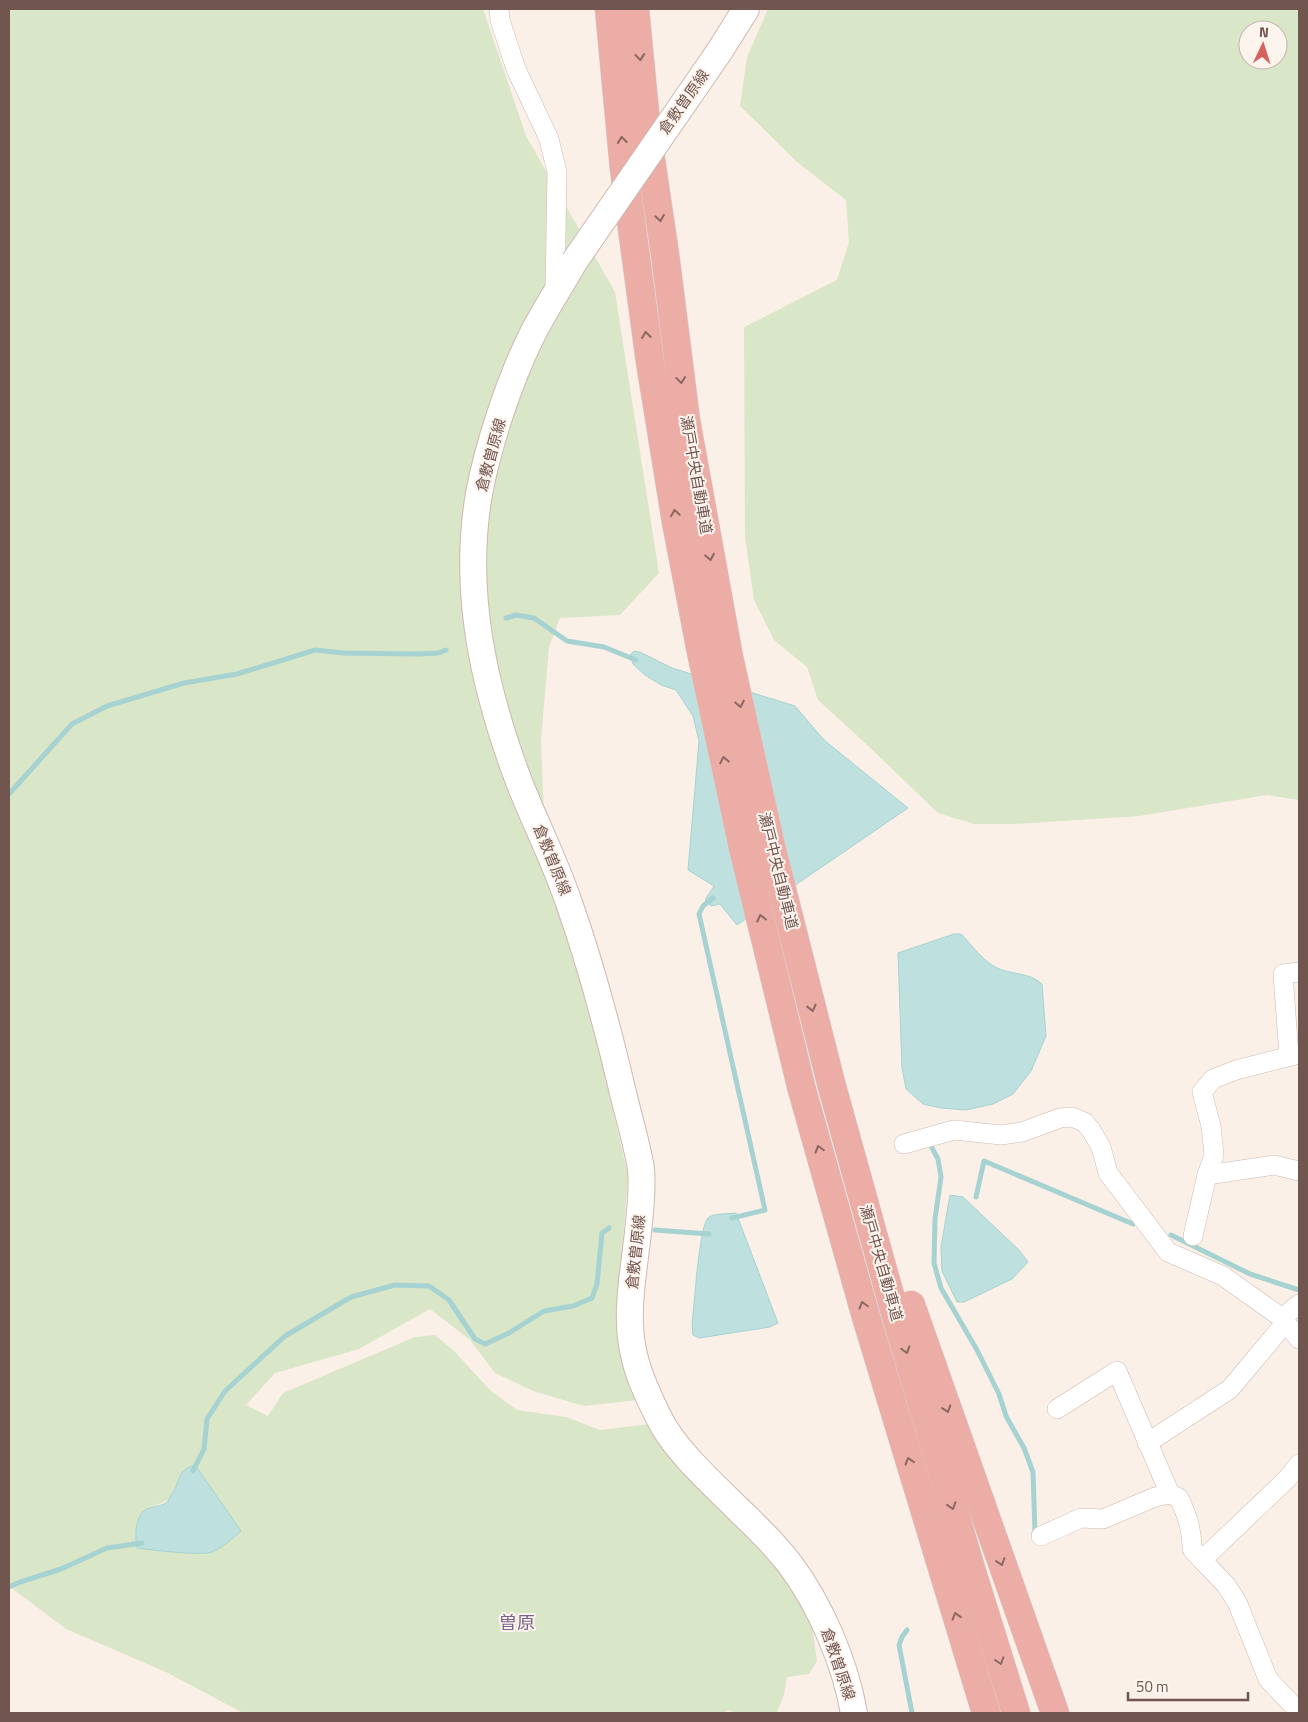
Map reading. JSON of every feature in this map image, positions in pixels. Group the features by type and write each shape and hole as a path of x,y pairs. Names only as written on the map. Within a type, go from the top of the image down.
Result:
{"highway":[{"name":"瀬戸中央自動車道","path":"609,9 624,169 650,362 676,522 700,647 743,848 802,1090 866,1318 986,1713"},
{"name":"瀬戸中央自動車道","path":"635,9 647,133 666,254 686,420 729,657 770,842 831,1083 898,1323 1016,1713"},
{"path":"831,1083 1055,1713"}],"street":[{"path":"499,9 500,20 516,69 548,139 557,172 555,295"},
{"name":"倉敷曽原線","path":"746,9 719,52 574,262 531,336 510,385 479,494 474,543 473,591 482,657 495,714 519,781 569,901 592,974 616,1064 641,1171 640,1209 629,1316 633,1350 642,1380 660,1421 689,1460 755,1525 789,1564 818,1610 837,1652 854,1713"},
{"path":"1193,1236 1207,1175 1214,1155 1211,1126 1202,1092 1213,1079 1236,1070 1294,1055 1283,974 1299,972"},
{"path":"904,1144 954,1130 1001,1135 1022,1132 1060,1118 1072,1117 1084,1122 1091,1130 1100,1148 1108,1173 1168,1252 1223,1276 1284,1320 1299,1339"},
{"path":"1207,1175 1274,1165 1299,1172"},
{"path":"1147,1443 1230,1389 1284,1320 1299,1304"},
{"path":"1056,1409 1117,1371 1170,1494"},
{"path":"1202,1560 1287,1479 1299,1464"},
{"path":"1041,1536 1081,1518 1103,1519 1155,1497 1170,1494 1179,1498 1188,1517 1192,1533 1192,1549 1226,1584 1237,1602 1268,1679 1299,1712"}],"green space":[{"path":"9,9 483,9 526,136 615,292 659,573 620,615 560,618 549,647 541,740 546,874 591,1017 628,1175 617,1318 619,1348 627,1376 639,1400 584,1406 533,1391 495,1373 470,1340 430,1309 359,1349 275,1373 246,1405 268,1416 283,1393 415,1337 435,1335 453,1350 491,1391 517,1410 566,1417 600,1430 650,1424 761,1540 811,1619 817,1661 809,1674 787,1677 784,1695 775,1713 735,1713 729,1710 722,1713 243,1713 166,1672 66,1629 9,1586","holes":["179,1475 186,1552 137,1548 135,1533 149,1507 162,1503 171,1497 176,1488"]},
{"path":"768,9 1299,9 1299,800 1267,795 1139,816 1015,824 974,824 938,813 818,700 807,667 774,640 754,600 745,537 744,327 837,280 849,242 846,200 797,162 740,106 747,57"}],"water":[{"path":"634,651 640,652 672,668 795,706 824,740 908,808 737,925 720,904 711,906 705,900 714,886 688,870 699,741 693,716 676,690 661,685 645,675 633,664 630,655"},
{"path":"954,934 961,934 981,956 995,967 1032,977 1042,984 1046,1036 1031,1071 1013,1094 993,1104 966,1110 923,1104 906,1089 902,1068 898,953"},
{"path":"950,1195 963,1197 1019,1250 1028,1262 1012,1279 964,1302 957,1302 942,1271 941,1247"},
{"path":"736,1213 778,1323 770,1327 699,1338 693,1335 692,1325 702,1234 705,1223 712,1216"},
{"path":"195,1465 241,1531 220,1548 206,1553 137,1548 136,1531 143,1511 166,1503 174,1492 181,1474"}],"waterway":[{"path":"506,618 516,615 534,618 567,641 604,647 636,660"},
{"path":"9,794 72,724 107,706 184,683 237,674 315,650 344,653 417,654 438,653 446,650"},
{"path":"713,898 703,906 699,914 765,1210 732,1218"},
{"path":"932,1148 938,1159 941,1177 935,1219 934,1263 941,1288 977,1350 999,1394 1006,1416 1024,1448 1033,1472 1035,1533"},
{"path":"976,1197 984,1161 1133,1224"},
{"path":"193,1471 204,1449 207,1419 225,1391 285,1336 351,1297 395,1285 429,1286 449,1300 475,1339 485,1344 509,1333 544,1311 573,1306 592,1298 597,1284 602,1233 609,1228"},
{"path":"655,1230 709,1234"},
{"path":"1171,1235 1250,1274 1299,1290"},
{"path":"9,1587 61,1569 107,1548 142,1543"},
{"path":"907,1630 899,1645 912,1713"}],"district":[{"name":"曽原","path":"517,1623"}]}
